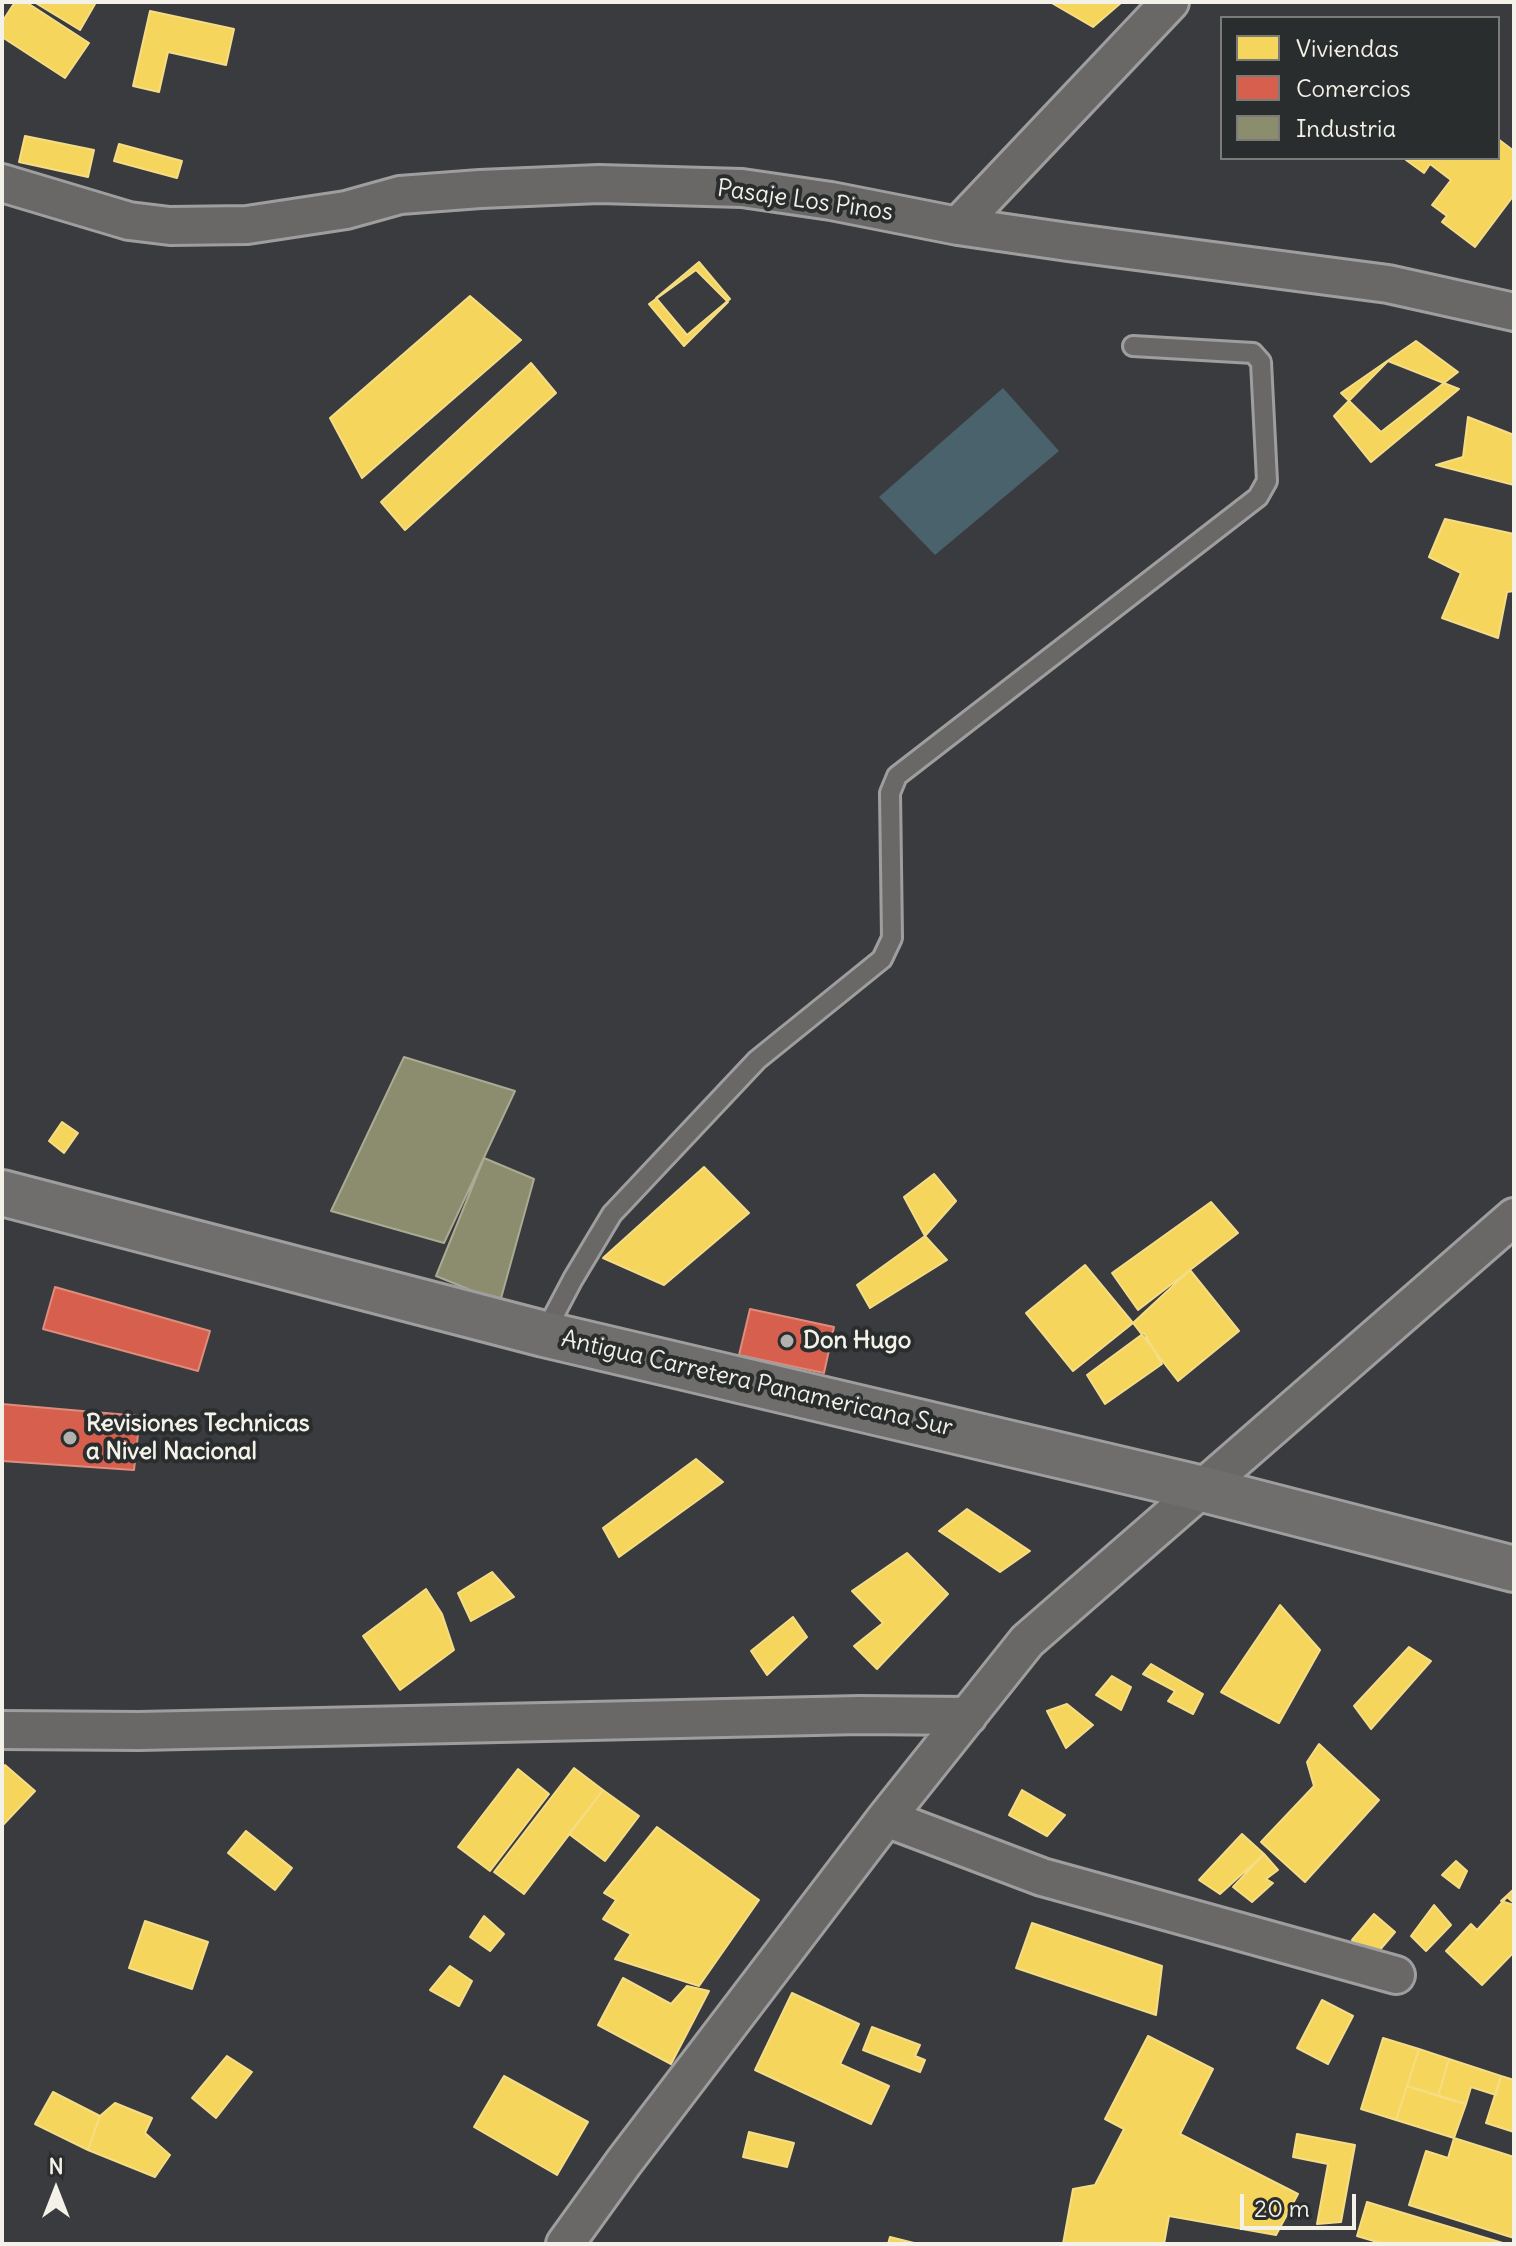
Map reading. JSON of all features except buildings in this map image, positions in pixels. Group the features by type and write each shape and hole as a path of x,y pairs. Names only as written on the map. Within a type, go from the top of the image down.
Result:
{"highway":[{"name":"Antigua Carretera Panamericana Sur","path":"2,1193 544,1334 1203,1489 1514,1569"}],"street":[{"path":"958,226 1170,2"},
{"name":"Pasaje Los Pinos","path":"2,183 129,221 170,226 247,225 346,210 400,195 599,184 742,188 831,201 958,226 1388,284 1514,312"},
{"path":"565,2244 633,2149 886,1818 1027,1641 1514,1217"},
{"path":"2,1730 139,1731 860,1715 968,1716"},
{"path":"886,1818 1042,1877 1396,1975"}],"lane":[{"path":"544,1334 612,1214 757,1060 882,959 892,938 890,793 897,776 1258,497 1267,481 1261,362 1253,353 1133,346"}],"water":[{"path":"1003,388 1059,451 935,555 879,497"}],"place":[{"name":"Don Hugo","path":"787,1341"},
{"name":"Revisiones Technicas a Nivel Nacional","path":"70,1438"}]}
